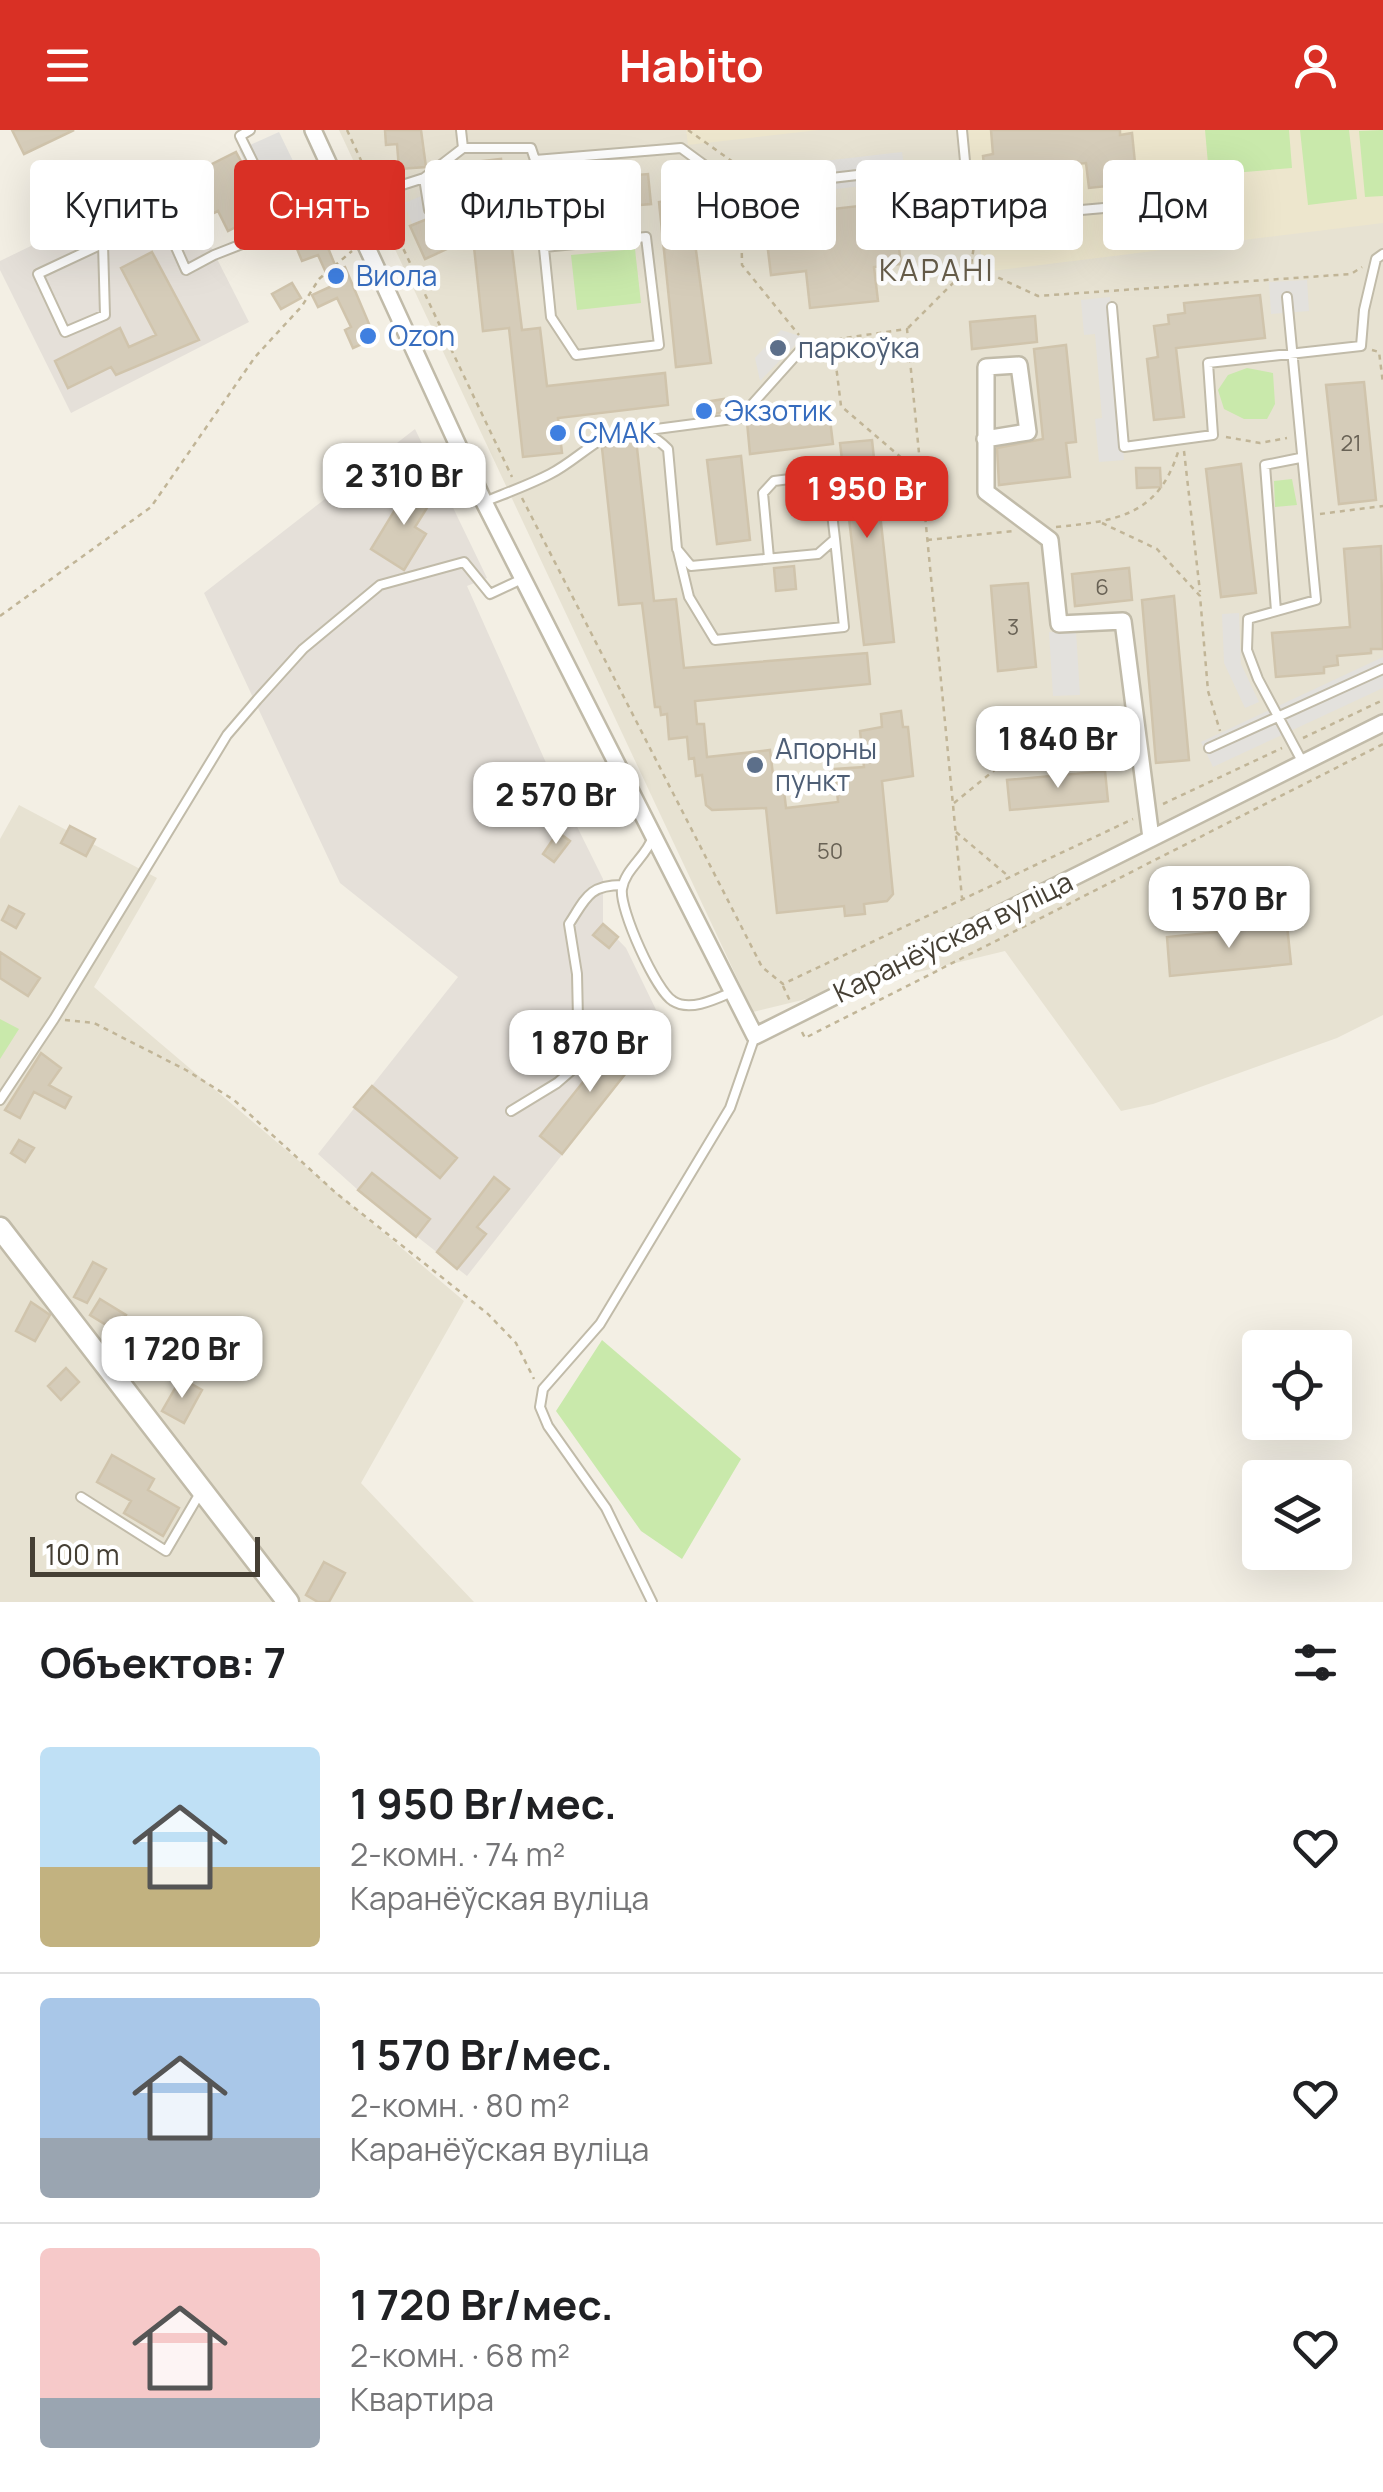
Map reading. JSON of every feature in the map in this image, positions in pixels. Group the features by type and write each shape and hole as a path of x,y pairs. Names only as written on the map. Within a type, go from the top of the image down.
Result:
{"street":[{"path":"312,130 327,160"},
{"path":"371,250 484,502 755,1036"},
{"path":"986,439 1028,432 1019,365 986,366 986,439 986,492 1050,540 1059,624 1123,621 1151,838"},
{"name":"Каранёўская вуліца","path":"755,1036 1383,724"},
{"path":"0,1228 288,1602"}],"lane":[{"path":"250,130 240,136 251,160"},
{"path":"461,130 463,148"},
{"path":"962,130 965,160"},
{"path":"405,184 424,178 463,148 530,148 535,160 681,148 699,160"},
{"path":"424,178 425,184"},
{"path":"646,237 659,344 576,354 551,317 544,247 646,237"},
{"path":"102,244 105,315 65,332 38,274 102,244"},
{"path":"177,250 186,270 234,247"},
{"path":"1112,307 1124,447 1213,435 1208,363 1361,346 1364,310 1379,256"},
{"path":"1287,297 1316,600 1248,619 1247,650 1303,763"},
{"path":"484,502 554,473 599,438 740,418 806,344"},
{"path":"636,432 657,438 668,449 677,550 688,597 715,640 844,627 828,488 814,476 774,480 762,493 770,558"},
{"path":"1276,611 1265,465 1300,458"},
{"path":"677,550 691,566 818,554 835,540"},
{"path":"0,1100 227,736 303,649 380,586 464,562 490,594 522,579"},
{"path":"1209,748 1383,669"},
{"path":"992,733 1002,754 1138,739"},
{"path":"654,837 648,853 622,885 625,916 663,991 673,1002 705,1004 732,992"},
{"path":"510,1110 558,1083 579,1064 577,974 569,924 590,893 603,885 622,885"},
{"path":"652,1602 606,1508 548,1426 540,1406 544,1389 600,1324 730,1108 755,1036"},
{"path":"81,1496 166,1551 202,1490"}],"path":[{"path":"347,130 361,160"},
{"path":"688,130 730,160"},
{"path":"0,616 151,507 254,356 302,306 320,278 353,250"},
{"path":"404,250 517,488 762,968 783,984 805,1038 1383,744"},
{"path":"742,250 742,266 806,344 906,329 971,265 973,250"},
{"path":"971,265 1038,296 1351,274 1379,256"},
{"path":"906,329 962,899"},
{"path":"833,340 841,406 918,473"},
{"path":"1361,346 1381,353 1383,383"},
{"path":"1213,435 1260,443 1298,436"},
{"path":"925,540 1100,522 1145,506 1170,480 1182,439"},
{"path":"1182,439 1208,691 1223,742"},
{"path":"1306,516 1383,506"},
{"path":"1100,522 1157,550 1200,596"},
{"path":"783,984 1383,700"},
{"path":"953,804 1000,768 1010,753"},
{"path":"955,831 1009,877"},
{"path":"54,1019 94,1023 186,1070 234,1100 336,1193 488,1314 516,1342 531,1375 544,1389"}],"shaded area":[{"path":"339,130 1383,130 1383,1015 1337,1038 1153,1104 1121,1111 1005,951 753,1012 395,250 405,250 405,160 353,160"},
{"path":"686,130 818,130 688,145"},
{"path":"966,130 1383,130 1383,223 1244,240 1244,160 1103,160 1103,250 1163,250 983,272 980,250 1083,250 1083,160 970,160"},
{"path":"279,132 293,160 244,160 239,150"},
{"path":"902,152 903,160 856,160 856,187 836,189 836,160 832,160"},
{"path":"425,195 425,219 412,224 405,203"},
{"path":"30,246 30,250 213,250 249,322 71,413 0,270 0,261"},
{"path":"1307,280 1309,311 1271,314 1269,282"},
{"path":"1110,297 1124,460 1099,462 1095,419 1102,418 1095,334 1084,335 1081,300"},
{"name":"паркоўка","path":"781,330 803,337 760,381 755,358"},
{"path":"415,429 487,578 467,586 603,879 603,924 626,948 662,1022 467,1276 318,1154 458,977 340,883 204,593"},
{"path":"1239,613 1241,664 1259,702 1245,708 1224,663 1222,614"},
{"path":"1076,631 1080,695 1053,696 1049,632"},
{"path":"1383,657 1383,688 1213,767 1201,742"},
{"path":"1015,715 1018,759 979,762 976,719"},
{"path":"19,805 157,878 94,987 464,1301 361,1483 474,1602 0,1602 0,839"}],"green space":[{"path":"1205,130 1289,130 1292,168 1244,172 1244,160 1208,160"},
{"path":"1300,130 1349,130 1357,199 1308,205"},
{"path":"1383,130 1383,196 1365,197 1359,131"},
{"path":"635,250 641,303 577,310 571,255"},
{"path":"1247,368 1273,373 1275,404 1267,419 1244,419 1224,409 1218,390 1228,375"},
{"path":"1292,479 1297,505 1275,507 1274,481"},
{"path":"0,1019 19,1029 0,1059"},
{"path":"602,1340 741,1459 682,1559 641,1531 556,1411"}],"building":[{"path":"12,130 74,130 24,154"},
{"path":"385,130 421,130 425,167 405,169 405,160 398,160 397,144 386,145"},
{"path":"991,130 1120,130 1120,135 1132,133 1135,160 1103,160 1103,187 1089,188 1083,160 983,160 983,156 993,154"},
{"path":"236,152 240,160 234,160 234,228 228,231 218,211 214,213 214,163"},
{"path":"648,174 651,204 641,205 641,175"},
{"path":"856,206 856,250 899,250 901,264 874,267 878,301 810,308 806,271 771,275 768,250 836,250 836,209"},
{"path":"425,220 425,250 445,250 425,259 410,226"},
{"path":"297,250 329,250 337,270 345,267 375,338 353,348 345,330 351,327 337,298 318,307 312,295 332,286 318,255 302,261"},
{"path":"474,250 512,250 522,330 540,328 547,386 665,373 668,405 558,418 562,453 523,457 509,328 483,331"},
{"path":"664,250 696,250 711,363 676,367"},
{"path":"152,252 199,340 116,375 111,367 68,388 55,361 120,328 129,347 156,335 121,268"},
{"path":"292,283 301,298 281,309 272,294"},
{"path":"1260,295 1265,338 1176,348 1184,417 1154,420 1147,359 1158,357 1154,326 1169,324 1168,315 1185,313 1184,303"},
{"path":"1035,316 1037,342 972,349 970,322"},
{"path":"1066,345 1076,442 1066,443 1070,477 999,485 997,448 1043,439 1034,349"},
{"path":"1364,382 1376,500 1339,504 1326,385"},
{"path":"724,399 726,412 700,416 698,403"},
{"path":"829,412 833,444 750,454 747,422"},
{"path":"622,439 636,439 654,601 676,599 684,668 867,653 870,684 695,701 697,724 704,724 707,757 770,750 774,783 783,782 786,808 838,802 835,769 864,767 860,731 882,727 881,714 901,711 903,727 908,727 913,776 882,781 893,894 887,901 864,904 865,914 845,916 844,906 777,913 766,808 712,810 706,805 702,775 696,776 694,758 689,759 687,737 669,739 667,714 661,715 660,707 655,707 642,603 619,605 602,448"},
{"path":"872,440 894,642 864,645 840,443"},
{"path":"741,456 750,540 717,544 707,460"},
{"path":"1241,464 1256,593 1221,597 1206,469"},
{"path":"1136,468 1160,468 1161,487 1137,488"},
{"path":"412,482 435,495 415,527 426,534 404,570 371,549"},
{"path":"1381,546 1383,649 1337,656 1338,665 1324,667 1324,673 1276,677 1272,633 1350,627 1344,549"},
{"path":"794,566 796,589 776,591 774,568"},
{"path":"1129,568 1132,600 1075,606 1072,574"},
{"path":"1028,583 1036,667 998,671 991,586"},
{"path":"1174,596 1189,760 1156,763 1142,600"},
{"path":"1105,771 1108,801 1010,810 1007,780"},
{"path":"70,826 95,839 86,856 61,843"},
{"path":"558,832 570,841 554,862 543,854"},
{"path":"9,906 24,914 16,928 2,920"},
{"path":"603,924 618,937 609,948 593,935"},
{"path":"1287,925 1291,964 1170,976 1167,937"},
{"path":"0,952 40,978 28,996 0,978"},
{"path":"619,1037 641,1054 562,1154 540,1136"},
{"path":"41,1053 61,1068 49,1085 71,1097 65,1108 34,1092 20,1118 5,1110"},
{"path":"372,1086 457,1158 440,1178 354,1107"},
{"path":"19,1140 34,1148 25,1162 11,1153"},
{"path":"372,1173 430,1219 416,1237 358,1190"},
{"path":"494,1177 509,1189 477,1227 486,1234 457,1269 437,1252"},
{"path":"93,1262 106,1269 87,1303 74,1297"},
{"path":"100,1299 126,1315 116,1331 90,1315"},
{"path":"31,1302 50,1315 35,1341 16,1331"},
{"path":"66,1368 79,1382 61,1400 48,1386"},
{"path":"181,1378 202,1390 184,1423 162,1411"},
{"path":"112,1455 154,1479 148,1490 179,1508 163,1536 124,1513 131,1501 97,1482"},
{"path":"324,1562 345,1573 329,1602 318,1602 306,1595"}],"place":[{"name":"Виола","path":"336,276"},
{"name":"Ozon","path":"368,336"},
{"name":"паркоўка","path":"778,348"},
{"name":"Экзотик","path":"704,411"},
{"name":"СМАК","path":"558,433"},
{"name":"Апорны пункт","path":"755,765"}],"district":[{"name":"КАРАНІ","path":"937,271"}]}
